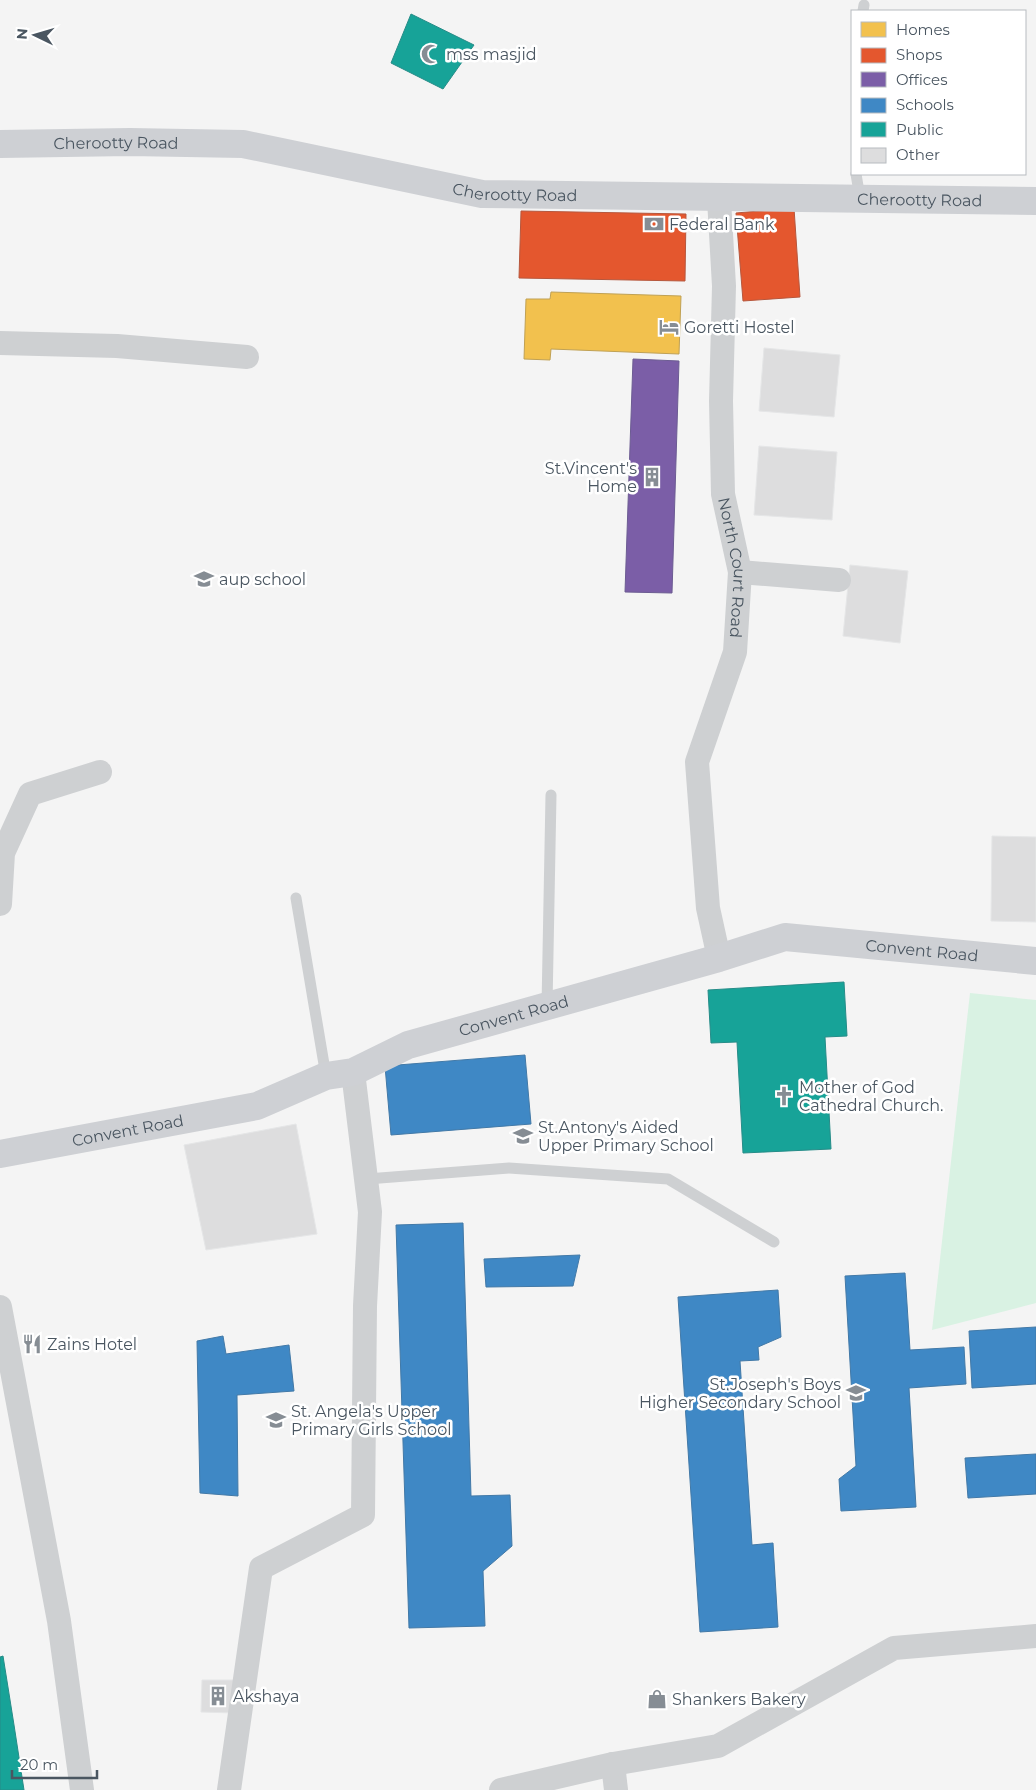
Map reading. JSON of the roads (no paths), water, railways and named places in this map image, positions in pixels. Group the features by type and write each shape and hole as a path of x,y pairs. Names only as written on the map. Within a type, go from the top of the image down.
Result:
{"street":[{"name":"Cherootty Road","path":"0,144 130,142 243,144 482,194 719,199 858,186 1036,202"},
{"name":"North Court Road","path":"719,199 724,286 723,494 740,572 735,652 697,762 708,908 720,958"},
{"path":"0,343 117,346 247,357"},
{"path":"740,572 839,580"},
{"path":"0,904 3,853 30,794 100,772"},
{"name":"Convent Road","path":"0,1154 257,1106 326,1076 353,1072 408,1045 720,958 785,937 1036,961"},
{"path":"229,1790 261,1568 363,1515 365,1306 370,1212 353,1072"},
{"path":"0,1307 59,1621 82,1790"},
{"path":"502,1790 614,1764 718,1746 894,1648 1036,1636"},
{"path":"614,1764 616,1790"}],"lane":[{"path":"547,1006 551,795"},
{"path":"296,898 326,1076"},
{"path":"367,1179 509,1168 668,1179 774,1242"}],"place":[{"name":"mss masjid","path":"431,54"},
{"name":"Federal Bank","path":"654,224"},
{"name":"Goretti Hostel","path":"669,327"},
{"name":"St.Vincent's Home","path":"652,477"},
{"name":"aup school","path":"204,579"},
{"name":"Mother of God Cathedral Church.","path":"784,1096"},
{"name":"St.Antony's Aided Upper Primary School","path":"523,1136"},
{"name":"Zains Hotel","path":"32,1344"},
{"name":"St.Joseph's Boys Higher Secondary School","path":"856,1393"},
{"name":"St. Angela's Upper Primary Girls School","path":"276,1420"},
{"name":"Akshaya","path":"218,1696"},
{"name":"Shankers Bakery","path":"657,1699"}]}
